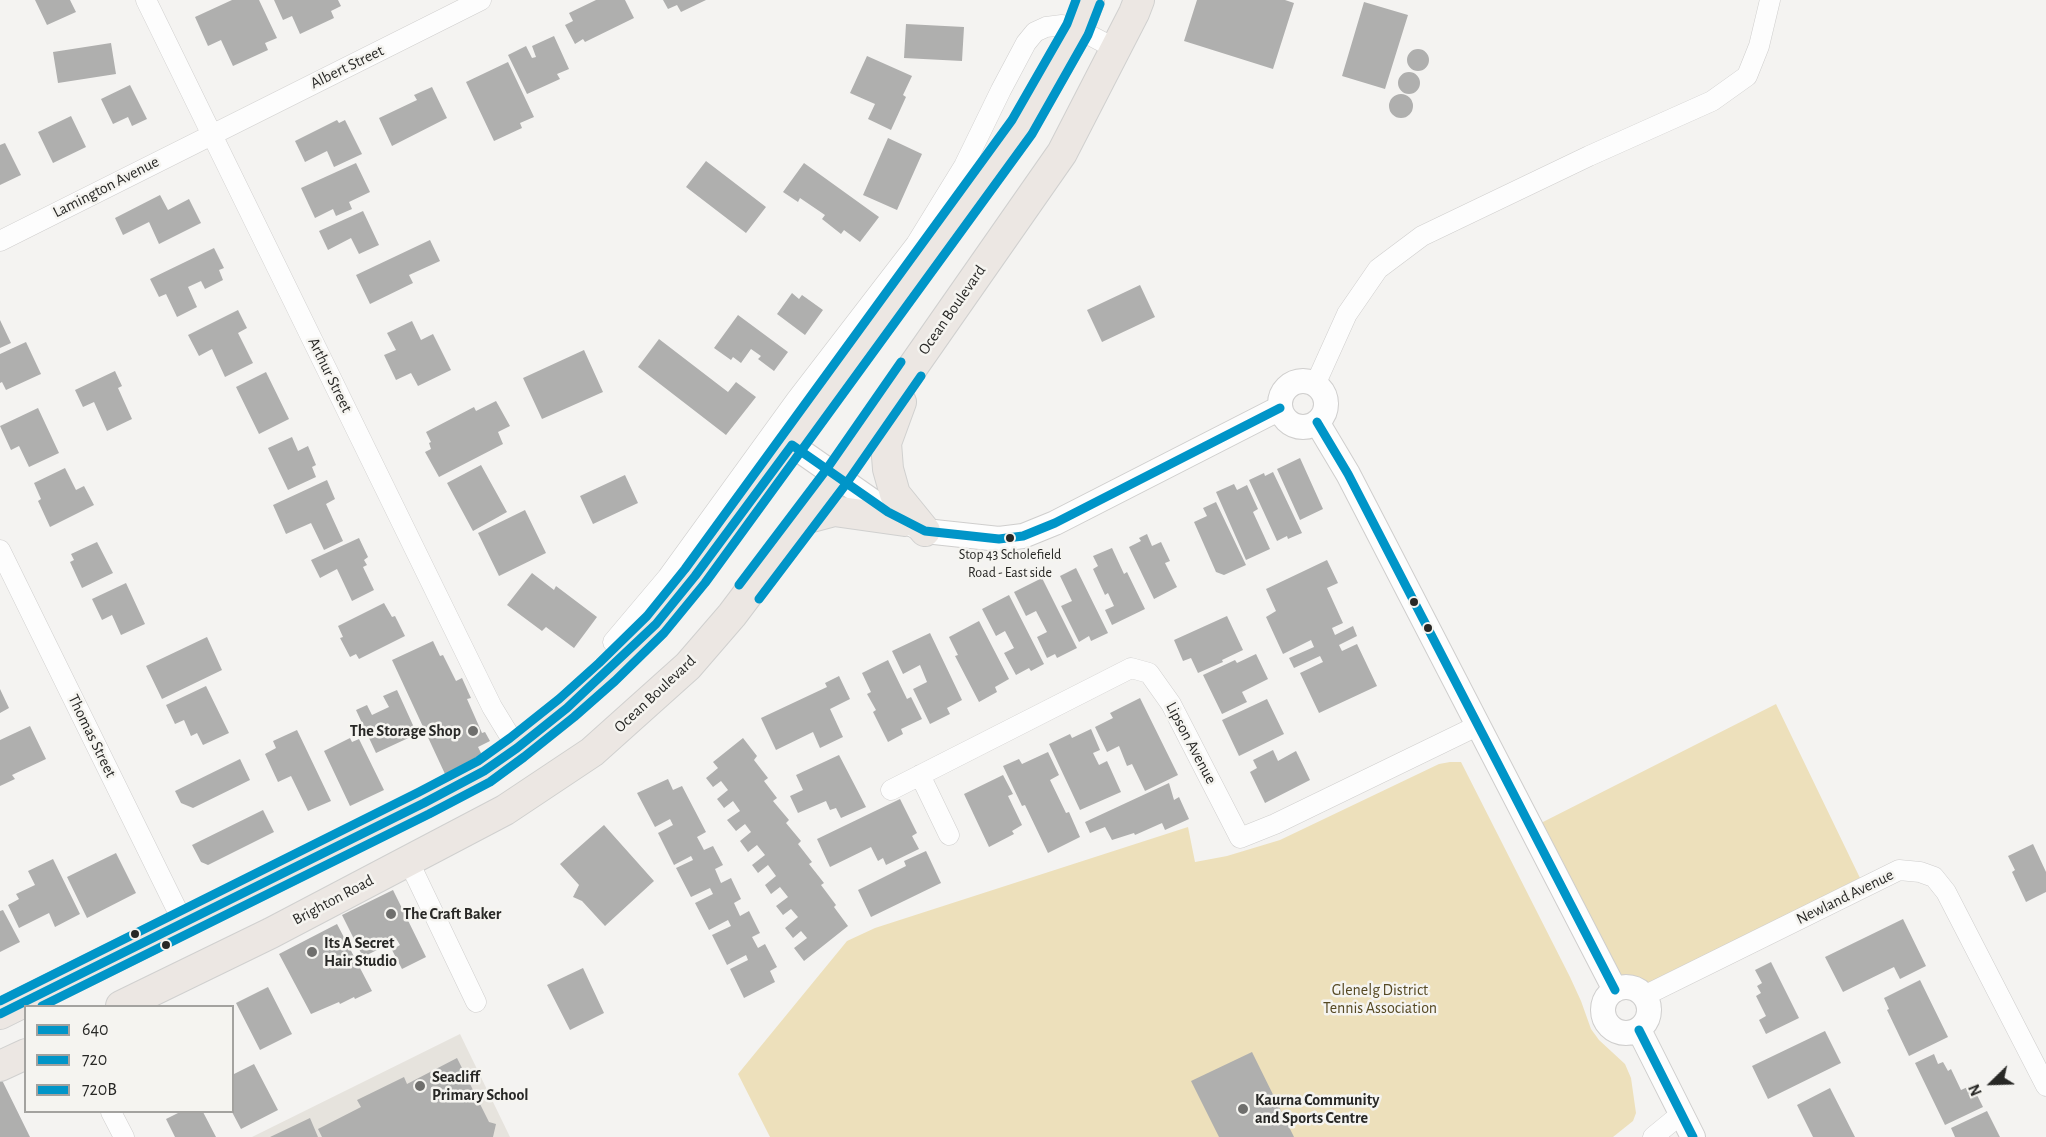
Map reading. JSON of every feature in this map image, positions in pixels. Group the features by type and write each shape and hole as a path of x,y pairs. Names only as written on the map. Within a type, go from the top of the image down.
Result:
{"main road":[{"path":"30,1005 53,998 183,922 484,771 517,748 599,679 656,624 695,576 1022,127 1078,29 1089,0"},
{"name":"Ocean Boulevard","path":"542,787 592,752 688,666 732,615 836,477 1062,153 1139,0"},
{"path":"915,363 886,443 888,469 895,494 915,526"},
{"path":"804,519 834,511 915,526"},
{"name":"Brighton Road","path":"123,1005 271,933 505,810 542,787"},
{"path":"0,1014 24,1007"},
{"path":"0,1066 24,1055"}],"street":[{"name":"Arthur Street","path":"146,0 492,707 517,748"},
{"name":"Albert Street","path":"212,134 481,0"},
{"path":"1315,385 1347,314 1378,269 1422,236 1589,156 1712,101 1747,76 1759,46 1770,0"},
{"path":"613,642 667,578 796,400 916,244 964,166 1026,43 1035,32 1046,27 1062,25 1078,29 1116,49"},
{"name":"Lamington Avenue","path":"0,241 212,134"},
{"path":"1308,382 1322,391 1326,407 1323,416 1317,422 1299,427 1283,417 1280,408 1281,398 1292,383 1308,382"},
{"path":"792,445 836,477 915,526 999,539 1023,536 1055,523 1280,408"},
{"path":"1317,422 1348,474 1615,990"},
{"name":"Thomas Street","path":"0,550 183,922"},
{"name":"Lipson Avenue","path":"891,790 1131,668 1149,674 1172,704 1239,838 1275,824 1478,726"},
{"path":"920,775 949,835"},
{"path":"408,860 476,1002"},
{"name":"Newland Avenue","path":"1644,996 1899,870 1920,872 1934,877 1946,891 2046,1086"},
{"path":"1623,987 1631,988 1644,996 1649,1011 1647,1019 1639,1030 1623,1034 1609,1026 1605,1020 1604,1004 1607,997 1615,990 1623,987"},
{"path":"1639,1030 1693,1137"},
{"path":"112,1113 124,1137"},
{"path":"1653,1137 1681,1114"}],"shaded area":[{"name":"Seacliff Primary School","path":"460,1034 510,1137 252,1137"}],"green space":[{"path":"1776,704 1860,878 1643,987 1630,982 1619,982 1539,824"},
{"name":"Glenelg District Tennis Association","path":"1461,762 1570,977 1591,1029 1599,1040 1625,1064 1631,1078 1636,1113 1633,1121 1613,1137 770,1137 738,1074 847,941 875,928 1188,827 1195,862 1227,856 1280,840 1439,764"}],"building":[{"path":"35,0 70,0 76,12 47,25"},
{"path":"232,0 259,0 277,38 265,43 268,50 233,66 221,40 208,46 195,17"},
{"path":"274,0 338,0 341,6 331,11 334,18 300,34 292,16 283,20"},
{"path":"596,0 625,0 634,18 585,42 583,39 575,44 565,25 573,21 569,13"},
{"path":"663,0 706,0 681,12 677,5 668,9"},
{"path":"1197,0 1285,0 1294,3 1273,69 1184,41"},
{"path":"1364,2 1408,15 1385,89 1342,76"},
{"path":"906,24 964,27 962,61 904,58"},
{"path":"554,36 569,69 557,74 560,79 527,94 508,55 526,46 532,58 536,57 532,46"},
{"path":"111,43 116,74 58,83 53,52"},
{"path":"1418,49 1426,52 1429,60 1426,68 1418,71 1410,68 1407,60 1410,52"},
{"path":"867,56 912,76 903,95 906,97 891,130 868,119 875,104 850,93"},
{"path":"508,62 534,117 520,123 522,128 494,141 466,82"},
{"path":"1405,72 1413,72 1420,79 1420,87 1413,94 1405,94 1398,87 1398,79"},
{"path":"130,85 147,119 132,126 128,117 113,124 101,99"},
{"path":"432,87 447,118 392,146 379,118 417,100 414,95"},
{"path":"1401,94 1410,97 1413,106 1410,115 1401,118 1392,115 1389,106 1392,97"},
{"path":"71,116 86,147 53,163 38,132"},
{"path":"337,120 339,123 345,120 362,154 334,167 327,151 305,162 295,141"},
{"path":"888,138 922,154 897,210 863,195"},
{"path":"5,143 21,175 0,185 0,145"},
{"path":"706,161 766,207 746,233 686,187"},
{"path":"356,163 370,192 349,202 352,209 336,216 333,209 315,218 301,188"},
{"path":"804,163 879,217 860,242 844,230 841,234 822,219 825,215 800,198 798,202 783,192"},
{"path":"160,195 168,210 189,199 201,223 159,244 149,222 123,235 115,218"},
{"path":"363,211 379,245 359,254 351,238 328,250 319,231"},
{"path":"430,240 440,261 409,275 413,283 370,304 356,275"},
{"path":"214,248 224,268 219,270 223,280 205,289 201,281 188,287 197,307 177,317 166,294 159,297 150,279"},
{"path":"1140,285 1155,317 1102,342 1087,310"},
{"path":"792,293 799,299 802,295 823,310 805,335 777,314"},
{"path":"238,310 247,328 238,333 253,363 225,377 212,349 199,356 188,335"},
{"path":"738,315 788,352 774,371 758,359 761,356 751,349 741,363 733,357 731,360 714,348"},
{"path":"0,320 11,343 0,348"},
{"path":"412,321 421,340 433,334 451,370 418,386 411,373 396,380 384,355 396,350 387,333"},
{"path":"659,339 728,392 736,382 756,397 726,435 638,367"},
{"path":"26,342 41,374 6,390 2,382 0,383 0,354"},
{"path":"584,350 603,392 542,419 523,378"},
{"path":"115,371 122,386 118,388 132,419 107,431 94,402 83,407 75,390"},
{"path":"266,372 289,419 259,434 236,387"},
{"path":"496,401 510,426 498,432 503,444 439,477 425,452 431,449 429,443 431,442 426,432 474,407 476,411"},
{"path":"38,408 59,453 29,467 19,446 11,450 0,426"},
{"path":"292,437 298,451 308,446 316,465 312,467 316,477 288,490 268,448"},
{"path":"1300,458 1323,509 1300,520 1277,469"},
{"path":"481,465 507,512 473,531 447,483"},
{"path":"65,468 76,490 84,486 94,505 50,527 38,501 41,499 34,483"},
{"path":"1273,472 1302,533 1277,541 1249,480 1264,473 1265,476"},
{"path":"625,475 638,503 593,524 580,496"},
{"path":"327,480 335,499 326,504 343,541 324,550 311,523 286,534 273,505"},
{"path":"1234,484 1237,490 1247,485 1258,509 1253,512 1270,549 1246,560 1216,492"},
{"path":"1216,502 1246,565 1224,575 1216,572 1194,522 1207,516 1203,508"},
{"path":"525,510 546,553 499,576 478,533"},
{"path":"1147,534 1152,546 1161,542 1170,561 1165,563 1177,587 1154,599 1129,547 1141,541 1139,538"},
{"path":"359,538 368,557 364,560 367,565 363,567 374,590 352,601 337,569 320,578 311,560"},
{"path":"97,542 113,573 82,588 70,562 74,560 71,554"},
{"path":"1112,548 1124,574 1127,572 1145,609 1112,625 1105,610 1114,606 1108,593 1105,595 1093,569 1098,566 1093,556"},
{"path":"1327,560 1338,583 1327,588 1343,623 1332,628 1335,635 1353,626 1357,636 1339,645 1342,651 1357,644 1377,686 1319,713 1300,673 1323,662 1320,656 1294,668 1289,658 1314,647 1311,640 1283,654 1266,617 1276,611 1266,589"},
{"path":"1076,568 1108,633 1091,641 1089,636 1079,642 1061,606 1072,601 1060,576"},
{"path":"532,573 554,590 556,586 597,617 574,648 546,627 542,631 507,605"},
{"path":"1042,578 1077,648 1057,658 1055,654 1047,658 1037,637 1047,632 1036,611 1026,616 1014,592"},
{"path":"126,583 145,624 121,635 112,615 102,620 92,599"},
{"path":"1009,595 1044,664 1016,675 1004,653 1014,648 1005,631 996,636 982,609"},
{"path":"384,603 392,617 395,616 405,636 359,659 356,654 350,657 340,638 343,637 338,626"},
{"path":"1227,616 1243,650 1198,673 1191,658 1183,661 1174,640"},
{"path":"979,621 1009,679 995,687 997,692 979,702 955,656 958,655 949,637"},
{"path":"930,633 962,700 947,708 950,714 930,724 913,689 927,682 920,665 903,674 892,651"},
{"path":"207,637 222,670 162,699 146,666"},
{"path":"433,641 456,681 462,678 471,698 467,699 482,733 485,732 490,741 478,747 483,757 445,774 392,660"},
{"path":"1256,654 1268,679 1242,692 1247,702 1222,714 1203,675 1235,660 1237,663"},
{"path":"888,660 907,699 911,697 922,719 901,729 903,734 888,742 873,712 876,710 867,694 871,692 862,673"},
{"path":"839,676 850,699 830,709 843,737 820,748 813,732 776,750 761,718 827,687 825,683"},
{"path":"206,686 229,733 203,745 197,733 191,736 184,720 175,724 166,705"},
{"path":"0,689 9,708 0,713"},
{"path":"397,690 417,734 376,753 356,710 367,705 372,715 389,707 383,696"},
{"path":"1140,698 1178,775 1145,791 1132,764 1127,766 1119,746 1107,752 1095,727 1113,718 1110,713"},
{"path":"1267,699 1284,734 1239,756 1222,720"},
{"path":"30,726 46,759 12,775 15,779 0,786 0,740"},
{"path":"1091,729 1100,750 1093,753 1099,765 1107,761 1121,792 1080,810 1049,744 1070,734 1072,738"},
{"path":"297,730 331,801 308,811 291,776 278,782 265,754 276,748 273,741"},
{"path":"350,738 352,742 359,739 384,790 350,806 324,751"},
{"path":"743,738 757,756 754,760 768,778 764,781 777,798 773,801 789,820 786,823 801,841 798,844 812,862 809,864 824,883 821,885 848,926 804,961 794,948 807,938 801,931 793,938 785,928 798,917 791,909 783,915 776,906 788,897 780,887 771,894 765,885 776,876 768,865 758,873 752,865 765,855 757,845 748,852 740,841 751,832 745,824 736,831 727,820 740,811 733,801 724,808 717,799 728,790 721,781 713,787 706,778 718,768 713,762"},
{"path":"1273,750 1278,761 1296,751 1310,780 1265,803 1250,772 1257,768 1253,760"},
{"path":"1048,752 1059,775 1050,780 1066,813 1069,812 1080,837 1048,853 1003,766 1019,759 1022,764"},
{"path":"839,755 866,807 841,818 836,808 830,810 826,801 798,813 790,796 803,790 796,775"},
{"path":"240,759 250,780 193,808 181,803 175,791"},
{"path":"1003,775 1013,794 1008,796 1022,825 1012,831 1014,834 989,847 964,794"},
{"path":"668,779 673,790 682,786 706,832 697,837 704,850 713,846 723,865 715,869 721,883 731,878 741,899 734,903 740,916 749,911 760,933 752,937 758,948 765,944 777,967 770,971 775,982 744,998 730,969 748,960 746,955 727,965 712,935 731,926 728,920 709,930 695,903 713,894 710,888 691,897 676,868 693,860 691,856 674,865 658,833 673,825 670,819 655,827 637,793"},
{"path":"1169,783 1174,800 1179,797 1189,819 1165,830 1162,823 1135,835 1134,833 1112,840 1105,827 1090,833 1085,822"},
{"path":"900,799 917,833 912,836 919,849 886,865 883,858 878,861 871,847 830,867 817,839"},
{"path":"263,810 274,832 208,865 201,862 192,845"},
{"path":"604,825 654,881 605,926 582,901 573,897 579,885 560,864"},
{"path":"2033,844 2046,872 2046,892 2026,902 2012,872 2015,870 2008,856"},
{"path":"926,851 941,883 871,917 858,890 906,866 904,861"},
{"path":"116,853 136,893 87,918 67,877"},
{"path":"53,859 80,914 55,927 49,913 19,928 8,905 19,899 16,894 35,885 28,871"},
{"path":"393,890 426,957 402,969 392,950 400,945 397,940 363,957 342,915"},
{"path":"3,910 20,942 0,952 0,911"},
{"path":"1903,919 1926,966 1900,979 1894,967 1843,992 1825,957"},
{"path":"337,924 372,991 311,1014 279,954"},
{"path":"1771,962 1799,1018 1766,1034 1759,1020 1766,1016 1756,996 1761,993 1757,986 1762,983 1755,970"},
{"path":"583,968 604,1013 570,1030 547,985"},
{"path":"1920,980 1948,1037 1909,1056 1887,1010 1889,1009 1884,998"},
{"path":"268,987 292,1034 260,1050 236,1003"},
{"path":"1825,1031 1841,1063 1768,1099 1752,1066"},
{"name":"Kaurna Community and Sports Centre","path":"1252,1052 1294,1137 1219,1137 1191,1081"},
{"path":"1934,1054 1938,1064 1943,1062 1948,1071 1951,1069 1961,1090 1972,1085 1983,1107 1945,1125 1915,1063"},
{"name":"Seacliff Primary School","path":"457,1058 489,1122 496,1124 493,1137 322,1137 318,1129 361,1107 357,1100 404,1077 407,1084"},
{"path":"254,1064 278,1110 241,1129 233,1113 234,1074"},
{"path":"0,1076 30,1137 0,1137"},
{"path":"1830,1088 1855,1137 1813,1137 1797,1105"},
{"path":"1987,1111 2000,1137 1955,1137 1951,1128"},
{"path":"178,1113 204,1113 216,1137 175,1137 166,1119"},
{"path":"310,1118 318,1137 270,1137"}],"transit line":[{"name":"720B","path":"0,1001 478,761 559,699 599,663 647,616 685,569 1012,120 1067,24 1076,0"},
{"name":"720","path":"44,1005 490,782 574,717 615,681 664,633 705,583 1032,134 1088,35 1100,4"},
{"name":"720B","path":"739,585 826,470 901,362"},
{"name":"720","path":"759,599 846,484 921,376"},
{"name":"640","path":"0,1014 424,803 484,771 517,748 567,708 656,624 695,576 792,445 888,512 925,531 999,539 1023,536 1055,523 1280,408"},
{"name":"640","path":"1317,422 1348,474 1615,990"},
{"name":"640","path":"1639,1030 1693,1137"}],"place":[{"name":"Stop 43 Scholefield Road - East side","path":"1010,538"},
{"name":"The Storage Shop","path":"473,731"},
{"name":"The Craft Baker","path":"391,914"},
{"name":"Its A Secret Hair Studio","path":"312,952"},
{"name":"Seacliff Primary School","path":"420,1086"},
{"name":"Kaurna Community and Sports Centre","path":"1243,1109"}]}
